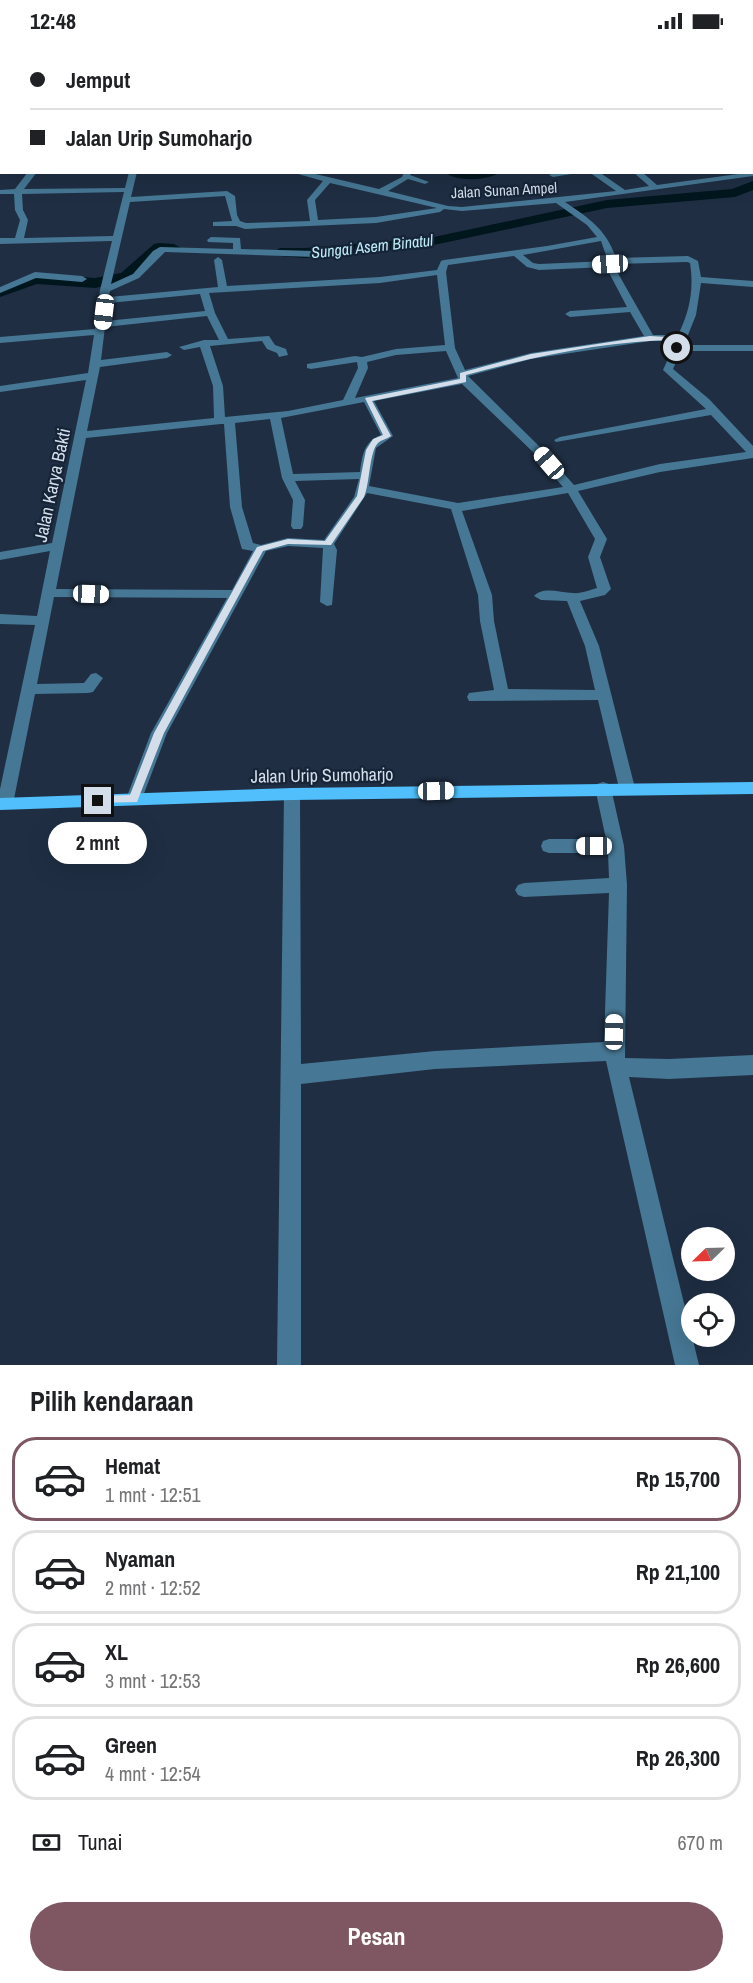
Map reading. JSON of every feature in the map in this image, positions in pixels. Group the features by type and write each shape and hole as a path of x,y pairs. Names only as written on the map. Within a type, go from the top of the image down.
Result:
{"main road":[{"name":"Jalan Urip Sumoharjo","path":"3,804 292,794 603,788 753,788"}],"street":[{"path":"19,240 24,220 19,210 18,192 31,174"},
{"name":"Jalan Karya Bakti","path":"3,804 31,689 41,621 102,328 106,289 133,174"},
{"name":"Jalan Sunan Ampel","path":"302,174 448,208 510,207 753,174"},
{"path":"379,193 406,174"},
{"path":"409,174 425,182"},
{"path":"553,175 562,174"},
{"path":"596,174 625,193"},
{"path":"639,174 656,188"},
{"path":"314,222 311,200 327,181"},
{"path":"0,192 129,190"},
{"path":"127,200 227,193 231,196 233,215 237,223"},
{"path":"551,193 557,201 590,222 603,238 612,263 610,268 650,338"},
{"path":"216,224 237,223 249,226 376,220 448,208"},
{"path":"0,241 118,238"},
{"path":"542,596 558,595 574,598 600,592 604,588 594,557 601,539 571,489 537,450 463,377 450,348 441,272 444,263 560,247 603,238"},
{"path":"211,240 237,240 237,250"},
{"path":"106,289 132,279 156,253 163,249 314,254"},
{"path":"515,253 530,265 539,267 692,260 698,280 695,309 668,370 751,450"},
{"path":"219,260 223,289"},
{"path":"106,289 204,291 380,280 441,272"},
{"path":"0,290 35,275 82,279"},
{"path":"698,280 753,284"},
{"path":"204,291 210,313 225,342"},
{"path":"570,314 634,309"},
{"path":"0,340 210,313"},
{"path":"184,347 265,338 271,347 282,351 283,356"},
{"path":"81,435 224,421 347,404 463,377 531,356 650,338 680,343 753,348"},
{"path":"204,343 218,386 236,507 248,546 260,549 288,542 328,544"},
{"path":"311,366 355,359 362,360 396,352 450,348"},
{"path":"0,389 167,355"},
{"path":"347,404 363,368 362,360"},
{"path":"328,544 365,483 370,450 375,441 387,436 368,399"},
{"path":"560,440 642,422 713,411"},
{"path":"274,415 288,478 299,500 297,526"},
{"path":"288,478 329,476 458,507 571,489 751,450"},
{"path":"458,507 456,511 485,595 490,643 502,694"},
{"path":"327,602 331,550 328,544"},
{"path":"0,556 58,546"},
{"path":"134,799 159,733 260,549"},
{"path":"47,593 236,594"},
{"path":"574,598 575,607 592,646 627,788"},
{"path":"0,619 41,621"},
{"path":"31,689 88,688 96,678"},
{"path":"474,697 502,694 605,695"},
{"path":"603,788 616,846 618,885 616,1059 630,1128 687,1365"},
{"path":"289,1365 292,794"},
{"path":"549,846 616,846"},
{"path":"524,890 618,885"},
{"path":"291,1075 435,1060 616,1059 669,1069 753,1065"}],"waterway":[{"path":"454,174 458,176 476,174"},
{"name":"Sungai Asem Binatul","path":"280,252 305,253 429,242 607,204 735,193 753,185"},
{"name":"Sungai Asem Binatul","path":"0,292 35,279 95,283 126,277 159,247 174,248"}],"route":[{"path":"98,801 134,799 159,733 260,553 260,549 288,542 328,544 360,497 364,489 370,450 375,441 387,437 368,399 464,380 462,374 531,356 650,338 682,338 677,348"}]}
